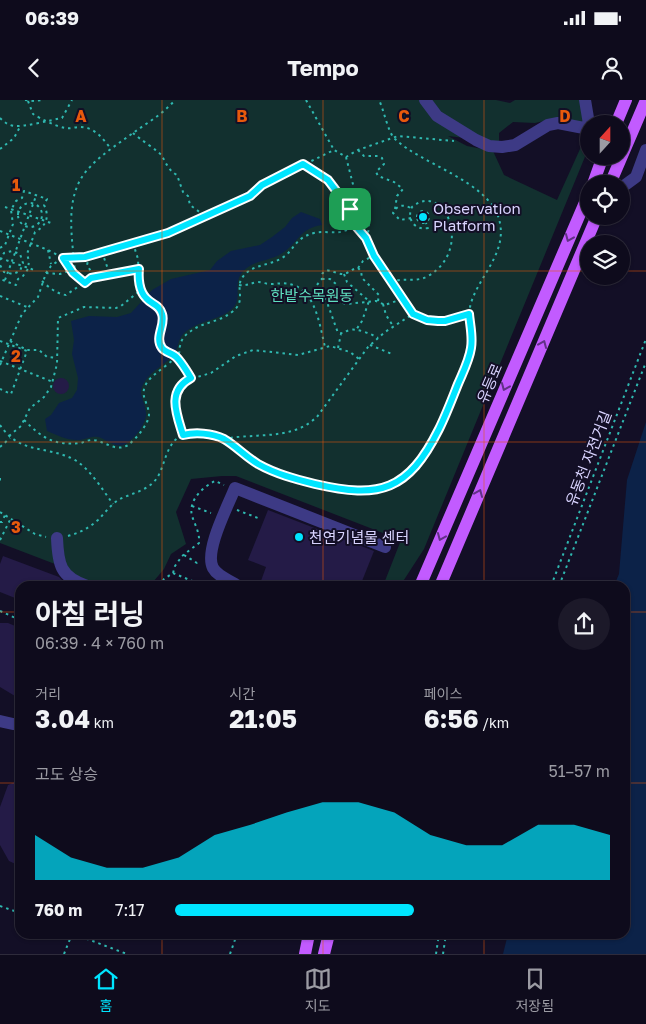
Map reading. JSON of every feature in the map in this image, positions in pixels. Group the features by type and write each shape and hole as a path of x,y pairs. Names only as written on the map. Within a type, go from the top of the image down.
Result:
{"main road":[{"path":"620,115 626,100"},
{"path":"630,134 646,100"},
{"name":"유등로","path":"422,581 580,214"},
{"path":"442,581 593,225"},
{"path":"305,954 308,939"},
{"path":"324,954 328,939"}],"lane":[{"path":"425,100 438,116 489,146 515,145 548,124 558,123 580,127"},
{"path":"585,100 588,115"},
{"path":"630,181 636,177 646,150"},
{"path":"229,581 218,575 213,568 210,553 236,488 385,547"},
{"path":"57,538 58,558 63,571 73,581"},
{"path":"0,722 15,724"}],"path":[{"path":"44,100 27,100 33,114 46,122 65,128 86,128 102,138 111,149"},
{"path":"0,118 10,125 21,125 62,118 72,100"},
{"path":"75,274 72,213 76,187 90,167 111,149 170,106 175,100"},
{"path":"306,100 334,150 346,157"},
{"path":"224,439 256,463 284,476 334,489 351,491 381,490 400,480 414,467 430,445 444,419 468,360 472,338 469,314 470,305 497,251 500,233 499,219 490,203 460,177 406,148 392,138 384,109 379,100"},
{"path":"0,149 14,138 21,125"},
{"path":"133,133 162,154 167,165 177,175 182,192 188,196 190,205 205,217"},
{"path":"346,157 358,150 398,136 454,141"},
{"path":"0,365 22,314 38,297 46,273 51,266 63,258 87,256 168,233 250,196 262,185 334,150"},
{"path":"358,150 364,156 378,156 382,158 384,164 377,171 378,176 394,182 403,189 397,196 393,213 397,218 404,220 411,218"},
{"path":"346,157 348,171 361,210 368,218 369,224 366,238"},
{"path":"303,164 328,180 356,217"},
{"path":"0,248 4,245 13,224 10,214 11,209 16,201 22,198 24,191 47,199 44,205 47,214 46,222 41,229 35,232 27,254 29,261 26,274 18,279 16,285 0,279"},
{"path":"4,281 36,196"},
{"path":"391,282 397,279 418,280 430,276 440,265 452,245 451,225 442,208 426,200 417,203 411,208 410,212 413,223 419,228 428,228 426,223 429,218 424,211 420,212 416,217 421,224 426,223"},
{"path":"33,203 41,211 40,220 34,226 25,225 19,220 18,212 25,204 33,203"},
{"path":"395,208 404,206 411,208"},
{"path":"5,207 50,223"},
{"path":"361,210 356,217 355,228 366,238 374,256 413,314 427,320 445,321 469,314"},
{"path":"24,420 36,432 53,442 81,443 93,440 115,448 126,446 136,437 148,417 149,412 144,397 145,387 156,374 176,357 180,351 182,340 190,331 223,319 236,308 241,298 239,285 242,277 251,269 281,259 289,253 296,242 307,235 340,232 355,228"},
{"path":"0,231 32,243 63,258 71,270 85,283"},
{"path":"133,243 138,259 139,282 146,299 157,305 162,312 163,322 159,336 162,348 176,357 191,378"},
{"path":"48,250 52,261 51,266"},
{"path":"23,266 21,256 15,251 6,252 0,259 34,270"},
{"path":"102,252 110,275"},
{"path":"87,256 87,265 92,273 91,278"},
{"path":"374,256 363,261 358,268 344,274 326,271 322,274 322,279 316,286 317,293 329,300 348,304 369,301 389,304 402,299"},
{"path":"0,265 7,274 18,272 23,266"},
{"path":"358,268 361,271 362,278 379,295 378,301"},
{"path":"42,281 62,295 66,295 91,278 139,269"},
{"path":"46,273 60,274 71,270"},
{"path":"344,274 348,282 369,301"},
{"path":"322,279 330,279 336,284 336,292 328,301 328,309 335,329 341,334"},
{"path":"239,285 246,286 258,282 268,284 280,283 292,284 301,289 308,296 314,309 324,347"},
{"path":"0,448 21,426 30,408 49,391 56,370 58,318 84,307 116,308 142,289"},
{"path":"0,296 27,307"},
{"path":"356,330 362,321 369,301"},
{"path":"383,304 386,315 393,326"},
{"path":"1,512 35,534 57,538 73,535 87,528 113,504 154,482 159,475 170,448 175,440 183,435 197,434 224,439 300,429 317,418 370,345 393,326 413,314"},
{"path":"341,334 352,329 371,333 378,338"},
{"path":"338,348 341,334"},
{"name":"유동천 자전거길","path":"553,581 646,339"},
{"path":"0,341 9,342 27,350 40,350 47,356 57,358"},
{"path":"370,345 392,354"},
{"path":"183,435 175,412 176,398 182,385 191,378 211,373 246,351 253,350 298,355 324,347 338,348 350,352 359,359"},
{"path":"0,389 11,394 27,350"},
{"path":"1,361 52,382"},
{"path":"562,581 646,362"},
{"path":"0,425 9,437 31,448 54,453 73,460 90,474 113,504"},
{"path":"0,478 0,484"},
{"path":"163,581 173,573 175,566 184,555 199,543 199,536 191,513 195,498 205,486 215,481 229,487"},
{"path":"192,506 218,516"},
{"path":"235,509 258,518"},
{"path":"0,522 2,522 5,516"},
{"path":"0,540 11,518"},
{"path":"184,555 197,563 203,562"},
{"path":"173,573 193,581"},
{"path":"0,611 15,618"},
{"path":"0,906 15,911"},
{"path":"64,954 71,939"},
{"path":"86,939 127,954"},
{"path":"230,954 236,939"},
{"path":"436,954 439,939"},
{"path":"443,954 445,939"}],"green space":[{"name":"한밭수목원동","path":"0,100 419,100 465,138 448,136 467,146 493,151 504,175 557,200 580,149 580,165 582,165 424,549 403,581 385,581 401,540 236,476 191,479 176,512 186,544 171,554 164,569 154,581 85,581 68,569 0,543"},
{"path":"432,100 496,100 510,103 515,100 580,100 584,115 580,115 580,123 557,118 535,123 513,122 499,133 499,142 483,140 440,112"}],"water":[{"path":"301,212 320,219 322,225 308,229 287,250 276,257 245,269 239,278 237,301 232,309 223,315 196,325 186,331 180,338 173,355 151,374 142,386 141,394 146,417 142,427 131,440 120,446 98,437 71,440 47,431 45,419 51,415 59,403 72,398 77,390 78,378 72,354 74,340 71,321 89,316 117,317 131,313 152,290 171,279 210,270 217,261 231,251 260,245 285,227 292,218"},
{"path":"646,422 646,954 503,954 507,939 630,939 630,581 616,581 619,574 627,480"}],"building":[{"path":"58,378 64,378 69,383 67,392 58,394 53,389 53,383"},
{"name":"천연기념물 센터","path":"268,510 374,551 362,581 261,581 266,567 248,560"},
{"path":"3,556 59,577 63,581 15,581 15,598 0,592 0,564"},
{"path":"0,623 8,623 15,626 15,696 0,687"},
{"path":"15,782 15,864 9,861 0,845 0,807 8,785"}],"place":[{"name":"Observation Platform","path":"423,217"},
{"name":"천연기념물 센터","path":"299,537"}],"route":[{"path":"303,164 320,173 328,180 350,209 356,217 354,220 355,228 366,238 374,256 413,314 427,320 445,321 469,314 472,338 468,360 438,432 408,474 381,490 351,491 334,489 284,476 256,463 224,439 192,433 183,435 174,405 182,385 191,378 176,357 162,348 159,336 163,322 161,309 146,299 139,282 139,269 91,278 85,283 73,273 63,258 85,257 168,233 250,196 262,185 303,164"}]}
